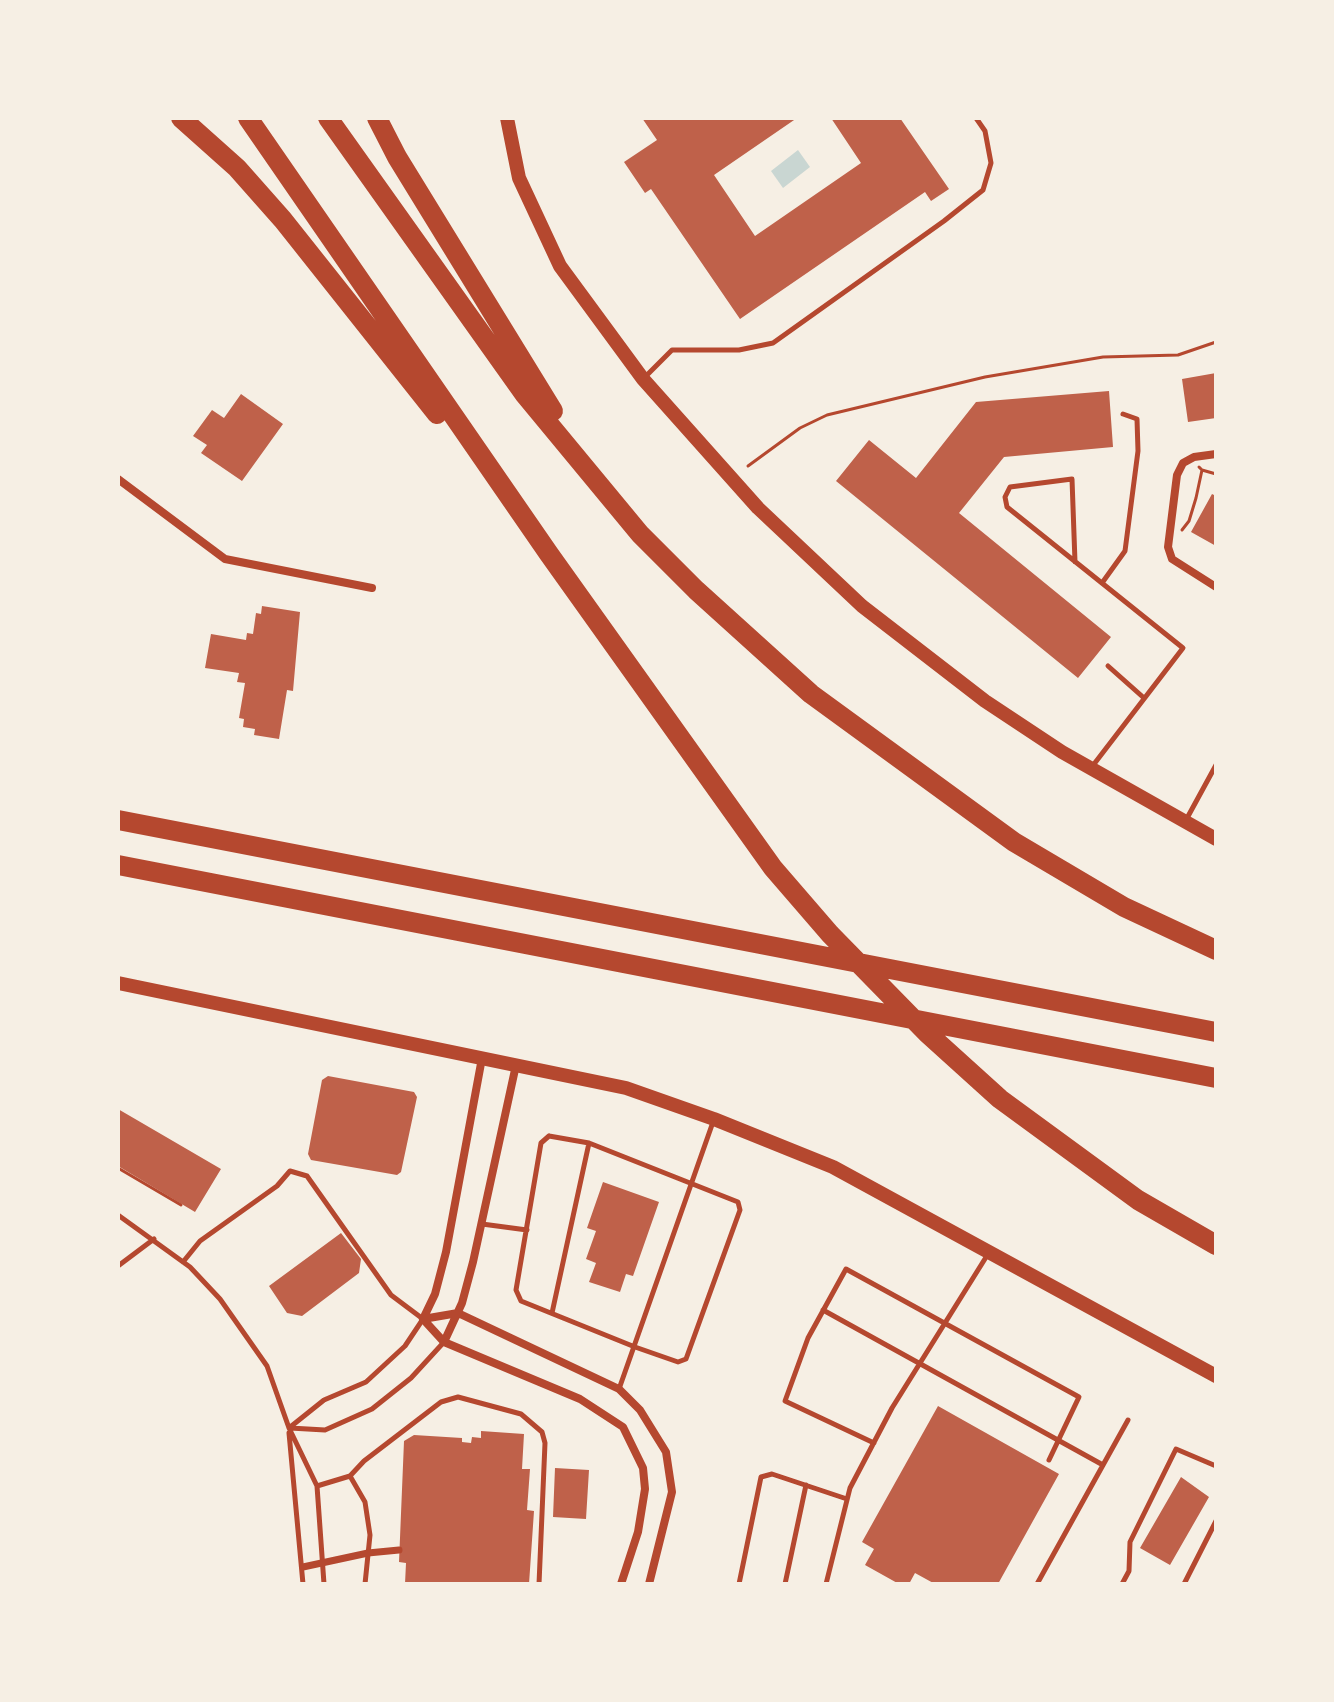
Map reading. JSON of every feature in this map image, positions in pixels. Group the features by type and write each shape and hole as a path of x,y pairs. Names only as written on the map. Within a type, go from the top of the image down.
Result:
{"highway":[{"path":"181,118 237,168 283,220 549,554"},
{"path":"248,118 549,554 773,868 830,934 927,1033 1000,1099 1138,1200 1216,1245"},
{"path":"328,118 525,395 596,483 696,590 811,694 1014,842 1124,907 1216,950"},
{"path":"377,118 397,157 596,483"},
{"path":"118,820 1216,1032"},
{"path":"118,865 1216,1078"}],"street":[{"path":"507,118 519,178 537,224 560,266 643,379 758,508 862,606 985,701 1090,769 1216,839"},
{"path":"1216,454 1183,463 1177,475 1168,547 1172,559 1216,587"},
{"path":"118,479 225,559 372,588"},
{"path":"118,983 626,1088 714,1119 833,1167 1216,1376"},
{"path":"423,1319 435,1294 446,1252 482,1058"},
{"path":"444,1342 458,1313 482,1224 516,1065"},
{"path":"423,1319 458,1313 619,1389 657,1433 670,1474 669,1513 649,1584"},
{"path":"423,1319 444,1342 580,1399 623,1427 643,1468 645,1489 638,1532 621,1584"},
{"path":"303,1567 368,1553 399,1550"}],"lane":[{"path":"643,379 672,350 739,350 773,343 944,221 983,190 991,163 985,131 976,118"},
{"path":"1102,583 1125,551 1138,451 1137,419 1123,414"},
{"path":"1075,562 1072,479 1010,487 1005,497 1007,507 1075,562 1183,648 1090,769"},
{"path":"1108,666 1144,698"},
{"path":"1185,823 1216,765"},
{"path":"619,1389 714,1119"},
{"path":"549,1136 589,1143 738,1202 740,1210 686,1359 678,1362 635,1347 521,1301 516,1290 541,1143 549,1136"},
{"path":"552,1313 589,1143"},
{"path":"183,1262 200,1241 277,1186 290,1171 307,1176 391,1295 423,1319 405,1346 366,1382 324,1400 289,1428"},
{"path":"118,1215 183,1262 220,1299 267,1366 289,1428 317,1486 324,1584"},
{"path":"482,1224 527,1230"},
{"path":"118,1266 154,1239"},
{"path":"826,1584 847,1499 874,1443 988,1252"},
{"path":"874,1443 785,1401 823,1310 846,1269 1079,1397 1049,1460"},
{"path":"823,1310 1103,1465"},
{"path":"289,1428 325,1430 372,1409 411,1378 444,1342"},
{"path":"317,1486 350,1476 364,1461 441,1402 458,1397 521,1414 542,1432 545,1443 539,1584"},
{"path":"1037,1584 1128,1420"},
{"path":"289,1428 303,1584"},
{"path":"1122,1584 1129,1571 1130,1542 1176,1449 1216,1466"},
{"path":"739,1584 761,1477 772,1474 847,1499"},
{"path":"350,1476 365,1502 368,1553 365,1584"},
{"path":"785,1584 806,1485"},
{"path":"1184,1584 1216,1521"}],"path":[{"path":"748,466 800,428 827,415 985,377 1103,357 1178,355 1216,342"},
{"path":"1191,459 1202,470 1216,474"},
{"path":"1170,530 1184,530 1189,521 1202,470"},
{"path":"118,1168 181,1205"}],"shaded area":[{"path":"798,150 810,167 783,188 771,171"}],"building":[{"path":"642,118 797,118 714,175 755,236 861,163 831,118 900,118 949,189 931,201 925,192 740,319 651,189 645,193 624,162 657,140"},
{"path":"1216,373 1216,418 1188,422 1182,379"},
{"path":"1109,391 1113,447 1004,457 959,513 1111,637 1078,678 836,481 869,440 916,478 976,402"},
{"path":"241,394 283,424 242,481 201,453 207,445 193,436 212,410 224,418"},
{"path":"1212,494 1216,496 1216,546 1191,532"},
{"path":"262,606 300,612 293,691 287,690 279,739 254,735 255,729 243,727 244,719 239,718 245,683 237,682 239,673 205,668 211,634 246,640 247,633 253,634 256,613 261,614"},
{"path":"328,1076 414,1092 417,1097 401,1172 397,1175 311,1160 308,1154 322,1080"},
{"path":"118,1109 221,1169 195,1212 118,1166"},
{"path":"603,1182 659,1202 633,1276 626,1274 620,1292 589,1282 596,1263 586,1259 596,1231 587,1228"},
{"path":"341,1233 361,1259 359,1273 302,1316 287,1313 269,1286"},
{"path":"938,1406 1059,1474 998,1584 935,1584 915,1573 909,1584 899,1584 865,1565 874,1549 862,1542"},
{"path":"481,1431 524,1434 522,1469 530,1469 527,1510 534,1511 529,1584 405,1584 406,1563 399,1562 404,1441 414,1435 462,1438 462,1442 471,1443 472,1437 481,1438"},
{"path":"555,1468 589,1470 586,1519 553,1517"},
{"path":"1181,1477 1209,1497 1170,1565 1140,1548"}]}
